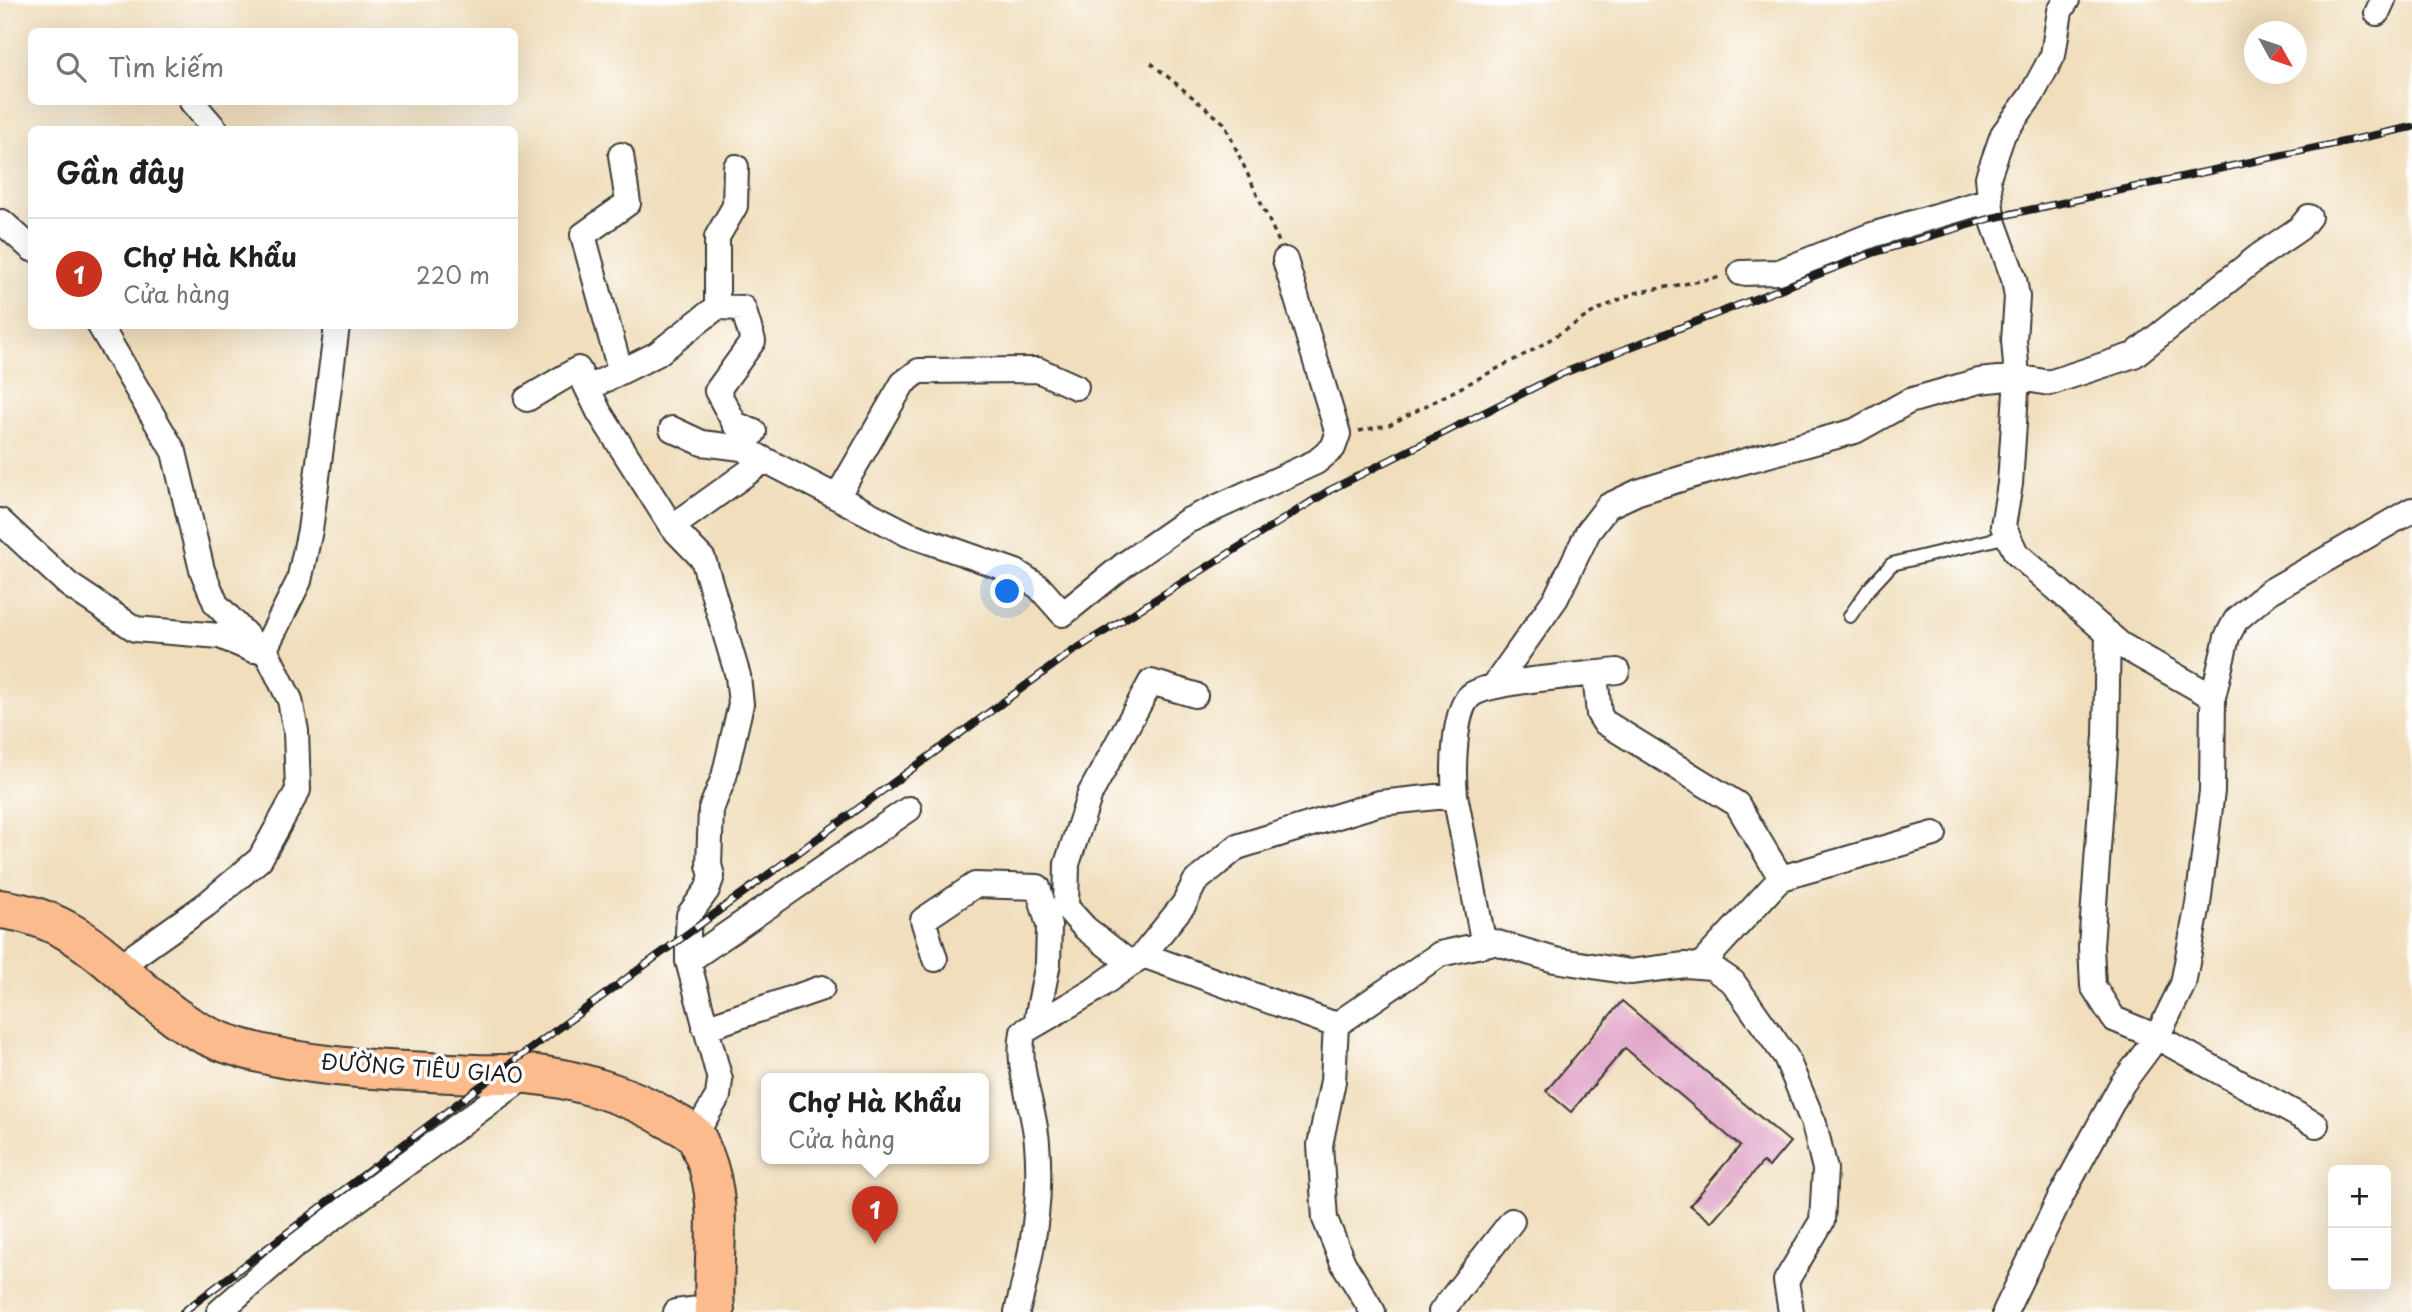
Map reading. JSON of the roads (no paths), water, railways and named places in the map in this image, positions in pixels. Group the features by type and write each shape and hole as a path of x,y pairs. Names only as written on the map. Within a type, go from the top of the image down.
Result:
{"highway":[{"name":"ĐƯỜNG TIÊU GIAO","path":"0,909 30,913 71,930 120,966 181,1021 228,1044 264,1054 363,1068 528,1074 611,1092 653,1109 695,1135"},
{"path":"695,1135 712,1176 717,1206 714,1309"}],"street":[{"path":"2067,0 2060,11 2053,55 2031,96 2003,134 1988,177 1999,242 2014,279 2017,297 2014,340 2017,377 2010,484 2003,526 2015,553 2121,645 2213,696"},
{"path":"195,105 213,126"},
{"path":"620,370 583,235 628,202 621,155"},
{"path":"718,307 717,237 735,206 736,167"},
{"path":"1741,273 1779,272 1872,235 1990,200"},
{"path":"1494,686 1556,598 1588,532 1608,506 1637,492 1855,431 1909,401 1979,381 2017,377 2049,383 2134,355 2259,256 2300,228 2309,217"},
{"path":"2,222 28,245"},
{"path":"672,429 702,443 742,448 908,534 1016,572 1039,587 1063,614 1125,564 1187,522 1316,462 1332,448 1338,434 1285,260"},
{"path":"588,388 657,354 718,307 743,308 753,341 717,391 735,424 754,432 742,448"},
{"path":"102,329 174,452 202,570 216,604 259,650 290,700 296,732 298,790 260,859 206,904 120,966"},
{"path":"259,650 299,581 310,530 337,329"},
{"path":"527,399 578,369 599,412 671,527 703,559 738,676 741,705 724,777 711,809 709,865 712,876 708,890 689,915 688,961 720,1080 718,1096 695,1135"},
{"path":"837,497 903,383 919,371 1038,370 1076,387"},
{"path":"671,527 765,460"},
{"path":"2005,1312 2058,1202 2122,1084 2157,1037 2183,984 2198,904 2212,791 2213,696 2227,637 2236,620 2269,592 2412,510"},
{"path":"0,520 69,585 135,629 220,636 259,650"},
{"path":"2108,633 2106,735 2091,947 2093,986 2113,1019 2157,1037 2316,1125"},
{"path":"1484,945 1453,773 1460,712 1470,696 1494,686 1606,672 1599,714 1604,722 1737,804 1781,878"},
{"path":"1195,695 1151,682 1090,794 1067,864 1066,907 1137,960 1336,1025"},
{"path":"1017,1312 1034,1246 1039,1187 1037,1140 1018,1055 1023,1032 1093,991 1137,960 1184,904 1195,882 1237,847 1380,803 1455,795"},
{"path":"688,961 909,809"},
{"path":"1700,966 1781,878 1934,834"},
{"path":"935,959 923,920 975,885 1038,887 1049,926 1048,963 1036,1024"},
{"path":"1049,926 1074,915"},
{"path":"1336,1025 1440,954 1494,942 1555,960 1630,972 1685,965 1711,967 1733,982 1786,1058 1814,1124 1825,1169 1822,1221 1786,1281 1791,1312"},
{"path":"705,1028 822,988"},
{"path":"1336,1025 1333,1081 1320,1145 1325,1219 1343,1263 1373,1312"},
{"path":"221,1311 292,1248 528,1074"},
{"path":"1441,1312 1512,1222"},
{"path":"676,1312 714,1309"}],"lane":[{"path":"1850,616 1869,589 1892,564 2008,536"}],"railway":[{"path":"183,1312 495,1075 1070,653 1330,490 1561,374 1873,253 1992,218 2412,127"}],"place":[{"name":"Chợ Hà Khẩu","path":"875,1244"}]}
